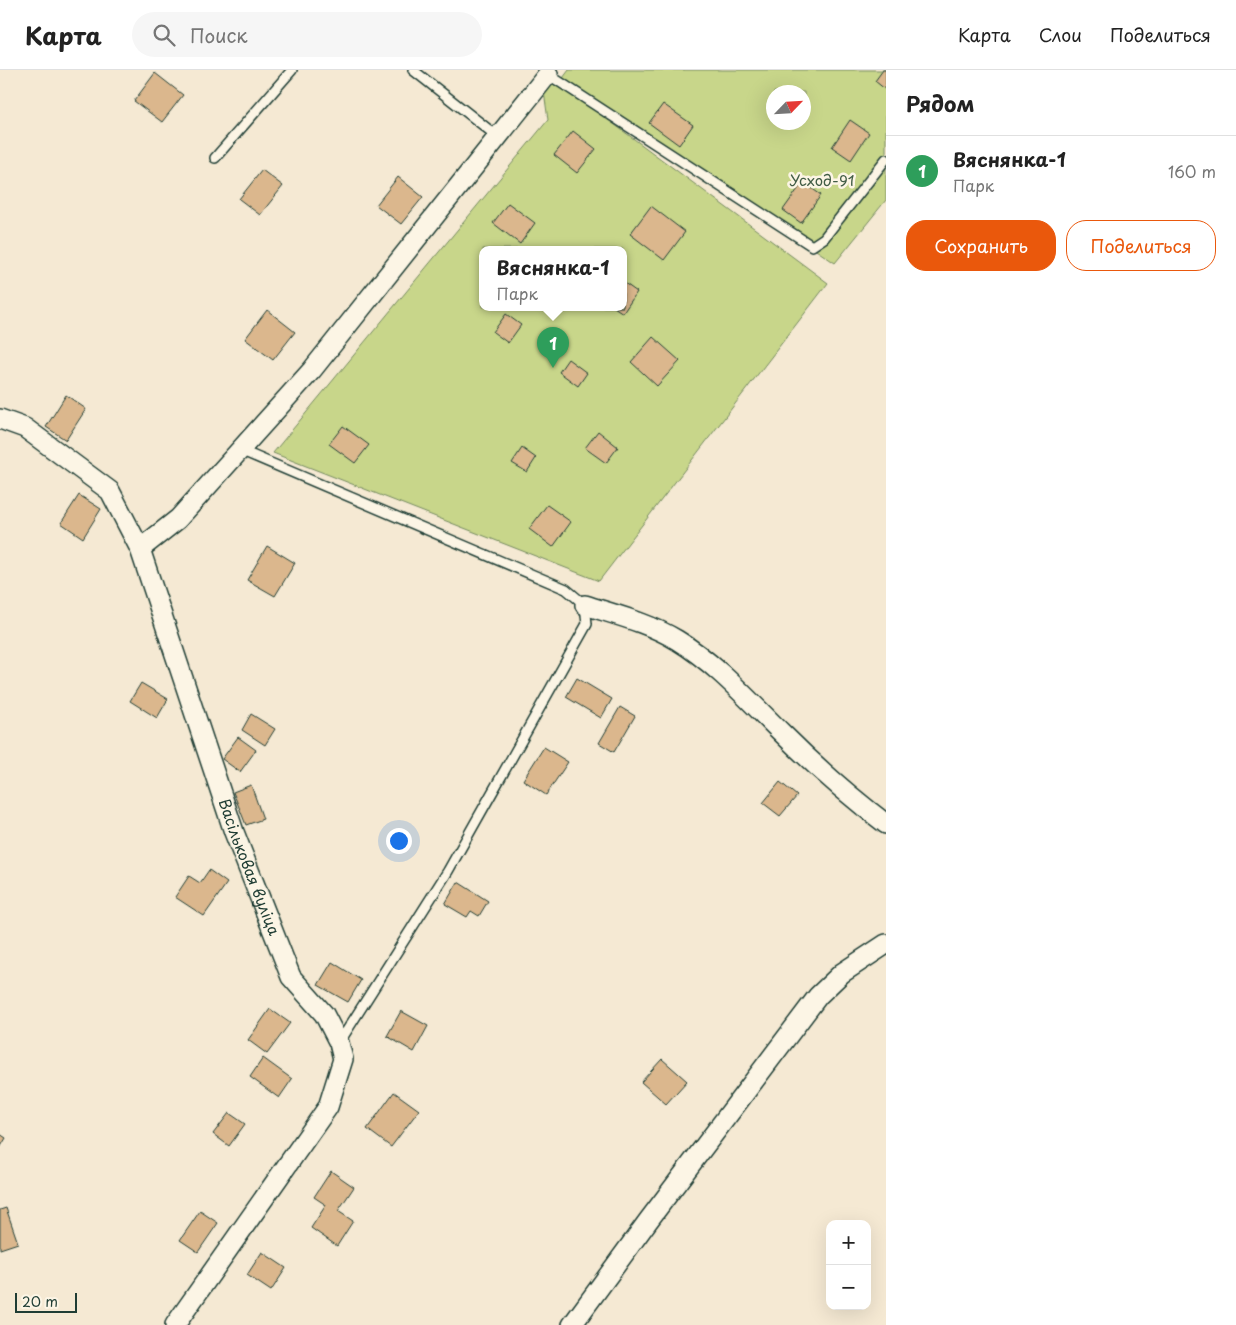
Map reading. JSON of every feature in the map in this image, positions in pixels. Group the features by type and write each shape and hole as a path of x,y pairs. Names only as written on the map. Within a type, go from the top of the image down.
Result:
{"street":[{"path":"140,549 178,519 312,370 498,137 547,71"},
{"name":"Васільковая вуліца","path":"0,420 24,428 110,491 140,549 234,832 291,976 324,1014 339,1043 343,1060 328,1107 175,1325"},
{"path":"585,605 647,625 676,640 703,658 732,682 826,775 886,824"},
{"path":"572,1325 818,996 842,972 886,944"}],"lane":[{"path":"216,158 292,70"},
{"path":"413,70 498,137"},
{"path":"547,71 812,246 824,238 886,159"},
{"path":"240,450 566,589 585,605 587,624 563,667 448,871 339,1043"}],"green space":[{"path":"541,70 828,283 599,581 273,453 548,120"},
{"name":"Усход-91","path":"569,70 886,70 886,200 835,263 563,78"}],"building":[{"path":"883,70 886,70 886,90 875,81"},
{"path":"155,73 183,95 162,122 134,101"},
{"path":"663,104 693,125 679,145 649,123"},
{"path":"850,120 869,133 851,160 832,147"},
{"path":"573,131 596,149 577,173 554,155"},
{"path":"262,170 283,186 260,215 239,199"},
{"path":"398,177 423,197 401,224 376,205"},
{"path":"803,182 821,195 801,223 783,210"},
{"path":"508,203 535,223 520,244 493,223"},
{"path":"651,206 685,232 664,260 630,234"},
{"path":"627,285 637,292 627,307"},
{"path":"267,310 295,332 273,360 245,339"},
{"path":"506,314 521,325 508,343 493,332"},
{"path":"653,337 680,361 657,386 631,362"},
{"path":"568,359 587,373 578,386 559,372"},
{"path":"66,395 86,409 66,440 46,427"},
{"path":"343,426 369,445 355,463 329,444"},
{"path":"598,431 618,447 606,463 585,448"},
{"path":"522,448 536,458 527,472 512,463"},
{"path":"79,495 101,509 83,538 61,523"},
{"path":"547,505 571,522 553,547 529,529"},
{"path":"267,546 295,563 275,596 247,580"},
{"path":"577,678 612,699 601,718 566,697"},
{"path":"141,683 168,699 157,718 130,701"},
{"path":"620,707 635,716 614,752 599,743"},
{"path":"251,714 275,729 265,745 242,730"},
{"path":"238,737 256,750 240,772 222,759"},
{"path":"544,747 568,762 546,795 523,780"},
{"path":"780,782 797,796 780,816 763,803"},
{"path":"251,785 263,819 246,825 233,792"},
{"path":"209,870 227,883 204,916 175,897 189,876 200,883"},
{"path":"458,882 488,901 479,916 471,911 467,917 445,904"},
{"path":"332,962 361,980 348,1002 318,985"},
{"path":"270,1009 290,1023 267,1054 248,1040"},
{"path":"401,1011 428,1026 414,1052 387,1036"},
{"path":"263,1058 292,1079 279,1098 250,1077"},
{"path":"662,1059 687,1081 666,1104 641,1082"},
{"path":"394,1092 419,1110 391,1147 367,1129"},
{"path":"229,1113 245,1124 229,1146 213,1134"},
{"path":"0,1134 6,1138 0,1148"},
{"path":"331,1171 354,1187 338,1211 353,1221 337,1246 311,1228 326,1205 314,1197"},
{"path":"6,1208 18,1243 0,1249 0,1210"},
{"path":"200,1211 218,1223 198,1252 180,1240"},
{"path":"262,1252 286,1268 271,1291 247,1275"}],"place":[{"name":"Вяснянка-1","path":"553,368"}]}
